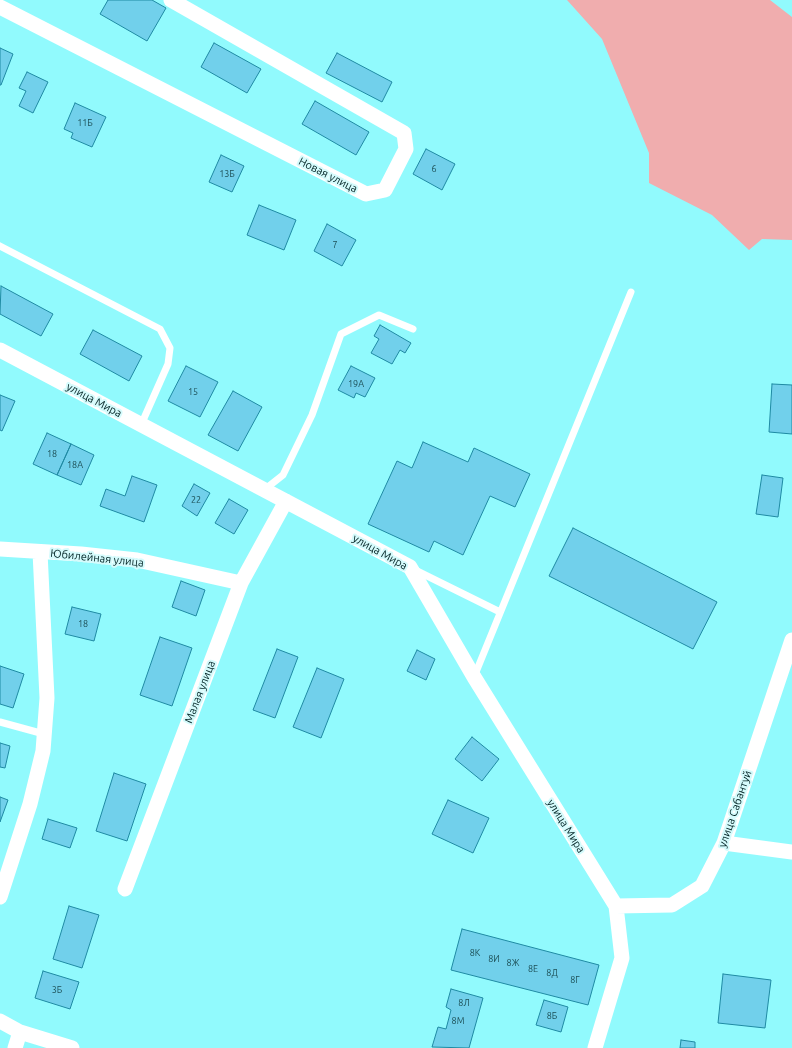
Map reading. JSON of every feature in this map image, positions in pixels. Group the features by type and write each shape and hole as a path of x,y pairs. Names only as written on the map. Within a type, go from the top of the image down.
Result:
{"street":[{"name":"Новая улица","path":"0,7 366,194 385,190 406,149 404,134 171,0"},
{"name":"улица Мира","path":"0,350 410,567 474,678 616,906"},
{"name":"Малая улица","path":"125,889 241,582 286,501"},
{"name":"Юбилейная улица","path":"0,549 81,554 137,560 241,582"},
{"path":"1,892 30,804 44,751 47,698 40,552"},
{"name":"улица Сабантуй","path":"616,906 672,904 702,886 724,843 792,640"},
{"path":"724,843 792,852"},
{"path":"595,1048 622,958 616,906"},
{"path":"0,1021 20,1032 72,1048"},
{"path":"15,1048 20,1032"}],"lane":[{"path":"0,246 160,329 170,348 168,364 141,425"},
{"path":"474,678 631,292"},
{"path":"264,490 283,475 312,415 341,334 379,314 413,329"},
{"path":"410,567 500,612"},
{"path":"0,722 44,734"}],"shaded area":[{"path":"567,0 770,0 792,17 792,240 762,239 749,250 712,215 649,183 649,153 602,39"}],"building":[{"path":"108,0 152,0 166,8 147,41 100,14"},
{"path":"214,43 261,69 247,93 201,67"},
{"path":"0,48 13,54 1,85 0,85"},
{"path":"337,53 392,82 382,102 326,73"},
{"path":"27,72 48,82 33,113 19,106 26,91 19,88"},
{"path":"315,101 369,132 356,155 302,124"},
{"path":"75,103 106,117 92,147 71,138 73,133 64,129"},
{"path":"426,149 455,164 442,190 413,174"},
{"path":"221,155 244,166 232,192 209,182"},
{"path":"259,205 296,220 284,250 247,235"},
{"path":"327,224 356,240 342,266 314,251"},
{"path":"1,286 53,314 41,336 0,314"},
{"path":"380,325 411,343 405,353 400,350 392,364 371,353 379,339 374,336"},
{"path":"93,330 142,356 129,381 80,354"},
{"path":"186,366 218,382 200,417 168,401"},
{"path":"351,366 375,378 365,397 356,393 354,398 338,390"},
{"path":"772,384 792,385 792,434 769,432"},
{"path":"233,391 262,407 238,451 208,435"},
{"path":"0,395 15,401 2,431 0,430"},
{"path":"47,433 71,444 57,475 33,464"},
{"path":"423,442 468,462 474,448 530,474 515,507 490,496 463,555 434,541 429,552 368,524 397,461 412,468"},
{"path":"71,444 94,455 81,485 57,475"},
{"path":"762,475 783,478 778,517 756,514"},
{"path":"132,476 157,485 144,522 100,506 106,489 125,496"},
{"path":"194,484 210,493 197,516 182,506"},
{"path":"229,499 248,510 234,534 215,523"},
{"path":"573,528 717,602 693,649 549,576"},
{"path":"181,581 205,590 196,616 172,607"},
{"path":"72,607 101,614 94,641 65,634"},
{"path":"160,637 192,648 172,706 140,695"},
{"path":"277,649 298,657 275,718 253,710"},
{"path":"417,650 435,659 426,680 407,671"},
{"path":"0,666 24,674 13,708 0,704"},
{"path":"317,668 344,679 321,738 293,727"},
{"path":"472,737 499,759 482,781 455,759"},
{"path":"0,743 10,746 5,768 0,767"},
{"path":"114,773 146,784 127,841 96,831"},
{"path":"0,797 8,800 0,822"},
{"path":"448,800 489,818 473,853 432,834"},
{"path":"48,819 77,828 70,848 42,839"},
{"path":"69,906 99,915 82,968 53,959"},
{"path":"462,929 599,965 588,1005 451,970"},
{"path":"43,971 79,982 70,1009 35,998"},
{"path":"723,974 771,980 765,1028 718,1023"},
{"path":"451,989 483,998 469,1048 432,1047 438,1027 446,1029 451,1010 446,1007"},
{"path":"544,1000 568,1007 561,1032 536,1025"},
{"path":"681,1040 695,1042 695,1048 680,1048"}]}
